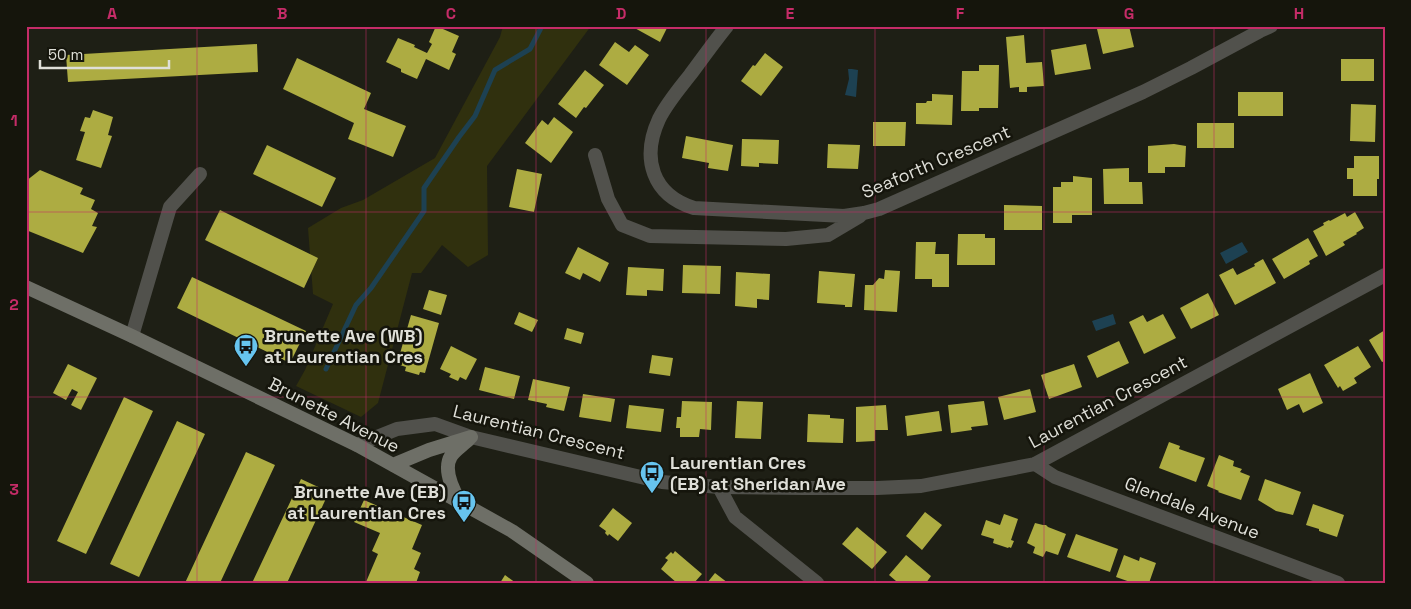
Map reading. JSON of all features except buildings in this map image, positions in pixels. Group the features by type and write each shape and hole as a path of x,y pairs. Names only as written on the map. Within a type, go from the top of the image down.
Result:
{"main road":[{"name":"Brunette Avenue","path":"26,287 357,445 512,530 587,583"},
{"path":"393,465 429,450 471,437"},
{"path":"460,502 450,477 448,466 452,456 471,437"}],"street":[{"name":"Seaforth Crescent","path":"727,26 665,108 659,121 654,134 651,158 653,171 663,190 672,199 694,208 844,216 879,209 912,196 1112,107 1271,26"},
{"path":"595,155 608,199 622,225 650,236 786,238 828,235 864,213"},
{"path":"132,336 170,207 200,174"},
{"name":"Laurentian Crescent","path":"357,445 397,429 435,424 471,437 662,482 719,487 877,488 921,486 1035,464 1385,275"},
{"name":"Glendale Avenue","path":"1035,464 1055,477 1338,583"},
{"path":"719,487 735,517 817,583"}],"shaded area":[{"path":"503,26 591,26 487,166 488,255 468,267 442,245 421,273 412,273 378,403 361,417 296,386 305,370 333,304 313,294 308,228 341,208 363,200 435,158 500,37"}],"water":[{"path":"848,69 858,70 856,97 845,95 849,79"},
{"path":"1242,242 1248,252 1226,264 1220,253"},
{"path":"1113,314 1116,324 1096,331 1092,321"}],"waterway":[{"path":"326,369 356,305 371,288 424,211 424,188 475,116 495,70 530,49 542,26"}],"place":[{"name":"Brunette Ave (WB) at Laurentian Cres","path":"246,367"},
{"name":"Laurentian Cres (EB) at Sheridan Ave","path":"652,494"},
{"name":"Brunette Ave (EB) at Laurentian Cres","path":"464,523"}]}
